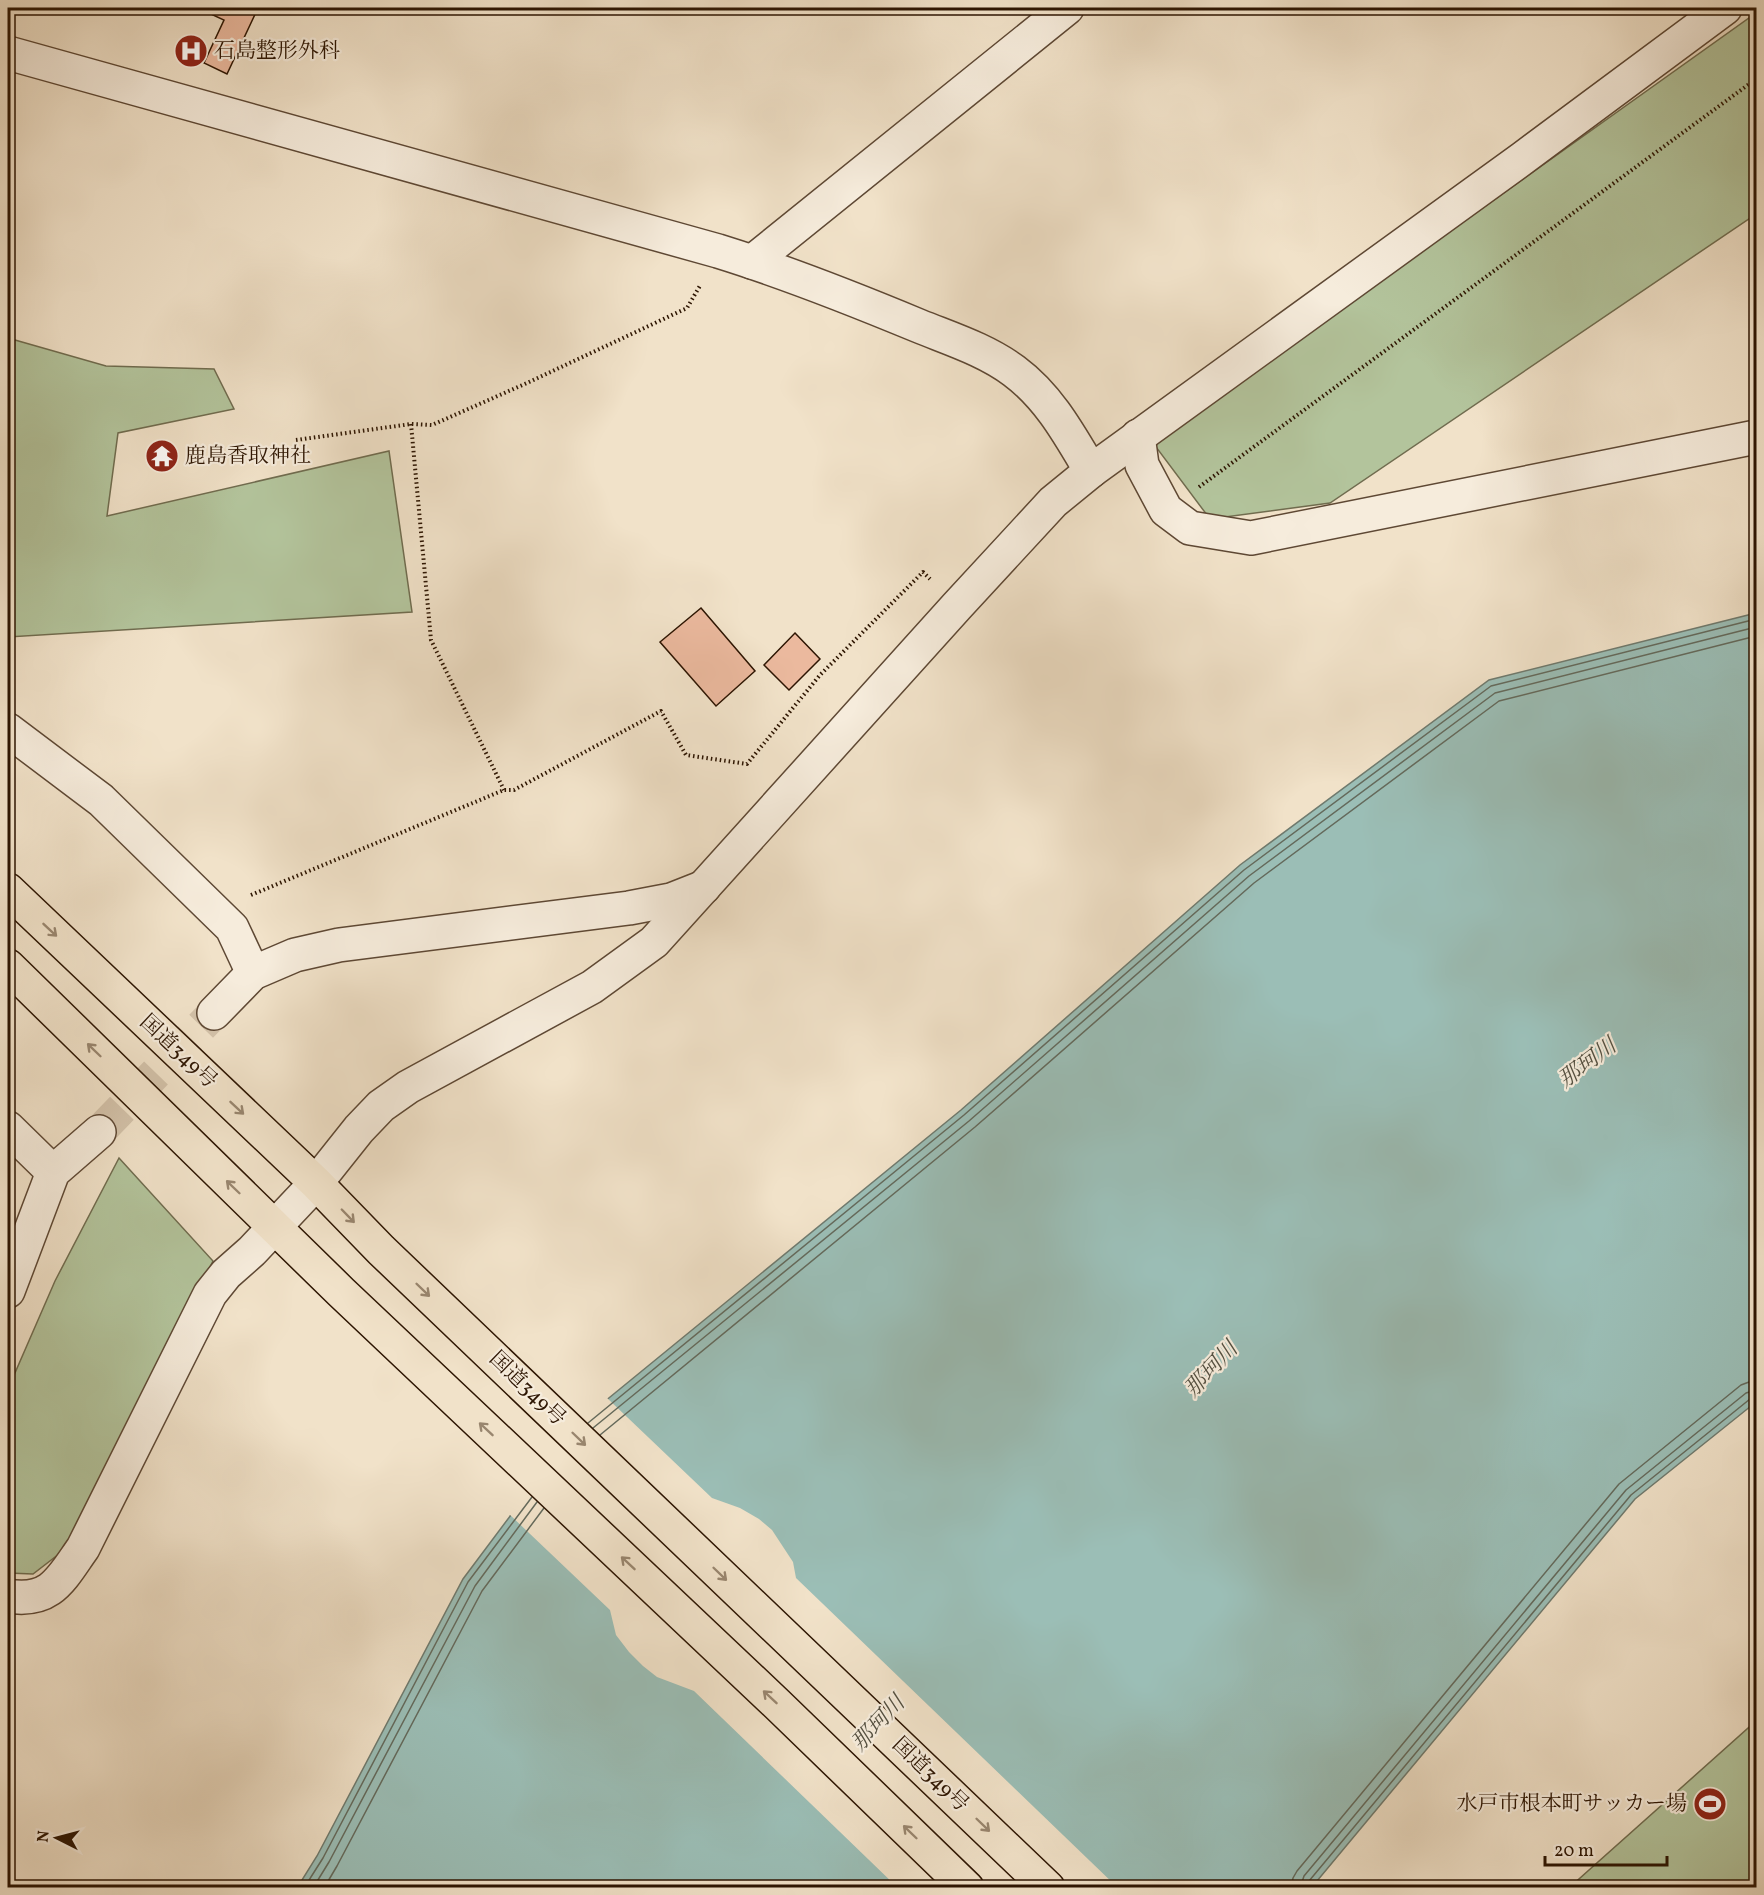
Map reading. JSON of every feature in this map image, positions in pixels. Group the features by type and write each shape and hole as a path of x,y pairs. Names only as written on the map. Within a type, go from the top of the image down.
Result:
{"highway":[{"name":"国道349号","path":"8,890 1048,1887"},
{"path":"8,966 341,1292 967,1887"}],"street":[{"path":"752,261 1067,8"},
{"path":"8,1596 32,1597 52,1588 61,1579 83,1548 210,1294 226,1274 275,1228 316,1183 359,1129 381,1106 408,1087 592,987 654,942 1053,502 1138,436 1523,158 1725,8"},
{"path":"8,53 752,261 903,319 979,351 1013,370 1041,395 1061,420 1091,471"},
{"path":"1138,436 1142,465 1167,510 1190,528 1251,538 1756,437"},
{"path":"8,730 101,800 232,928 253,973"},
{"path":"214,1013 253,973 295,955 339,945 629,908 670,900 704,887"},
{"path":"8,1128 53,1172"},
{"path":"8,1291 53,1172 99,1132"}],"path":[{"path":"1167,510 1756,79"},
{"path":"296,440 411,424 432,425 527,383 687,308 718,251"},
{"path":"411,424 431,640 504,790"},
{"path":"232,928 236,902 504,790 514,790 661,711 686,755 747,764 820,675 923,572 957,606"}],"green space":[{"path":"1756,13 1756,214 1330,503 1210,519 1153,443"},
{"path":"8,338 106,366 214,369 234,409 118,433 107,516 389,451 412,612 8,637"},
{"path":"119,1158 213,1261 68,1547 33,1574 8,1573 8,1389 55,1281"},
{"name":"水戸市根本町サッカー場","path":"1756,1721 1756,1887 1570,1887"}],"water":[{"name":"那珂川","path":"1756,613 1756,1402 1635,1499 1312,1887 297,1888 317,1856 463,1579 582,1420 961,1110 1240,865 1489,680"}],"pier":[{"path":"606,1397 712,1498 740,1508 772,1530 793,1562 796,1578 1117,1887 897,1887 694,1691 657,1677 643,1666 616,1635 610,1610 508,1513 580,1418"}],"building":[{"path":"198,8 258,8 227,74 204,63 224,20"},
{"path":"701,608 755,671 716,706 660,642"},
{"path":"795,633 820,659 789,690 764,665"}],"tunnel":[{"path":"99,1132 214,1013"}],"place":[{"name":"石島整形外科","path":"191,51"},
{"name":"鹿島香取神社","path":"162,456"},
{"name":"水戸市根本町サッカー場","path":"1710,1804"}]}
